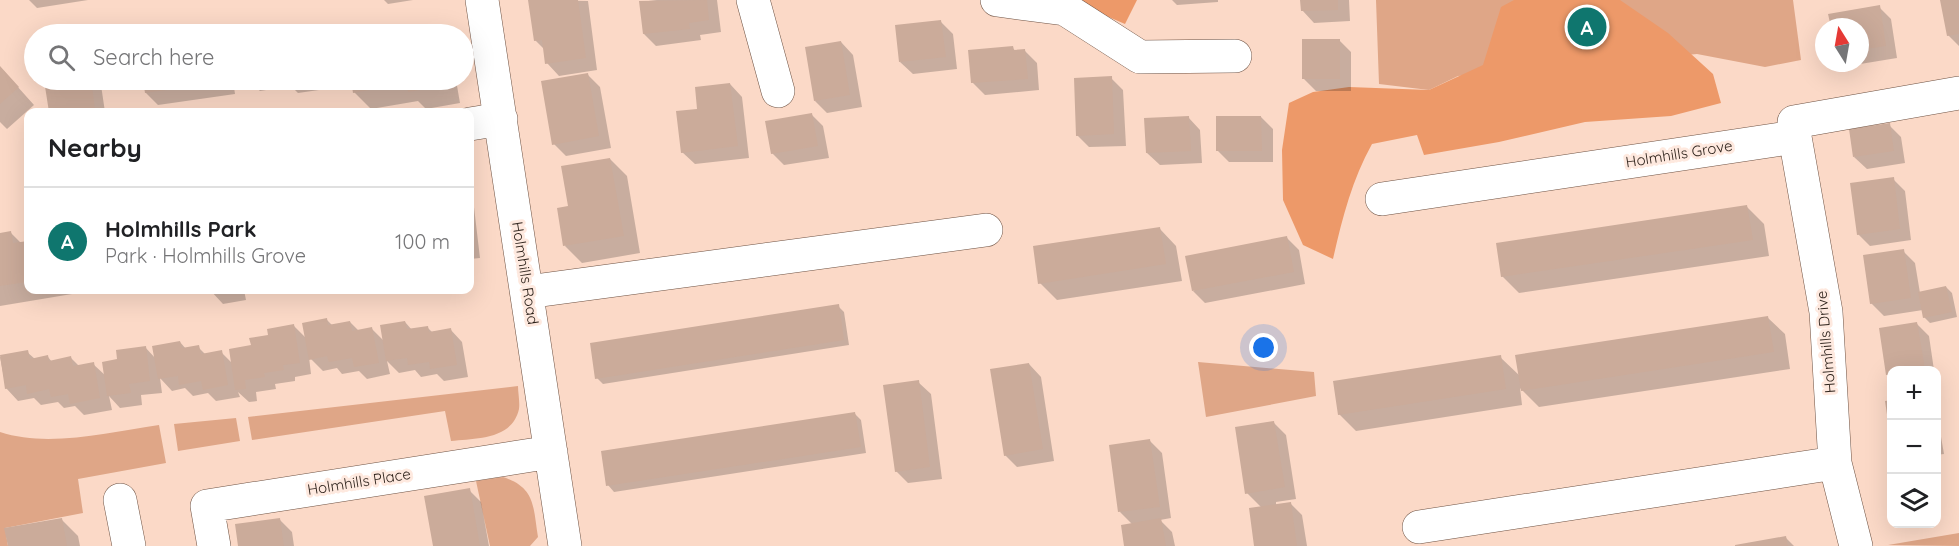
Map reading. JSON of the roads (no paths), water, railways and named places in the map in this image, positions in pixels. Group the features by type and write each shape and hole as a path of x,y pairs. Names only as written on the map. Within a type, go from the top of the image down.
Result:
{"street":[{"name":"Holmhills Road","path":"482,0 485,122 527,292 565,546"},
{"path":"753,0 778,91"},
{"path":"997,0 1065,9 1140,57 1235,56"},
{"path":"1795,137 1794,122 1959,93"},
{"name":"Holmhills Grove","path":"1382,199 1795,137"},
{"name":"Holmhills Drive","path":"1795,137 1826,312 1835,463 1856,546"},
{"path":"527,292 986,230"},
{"name":"Holmhills Place","path":"214,546 207,506 551,452"},
{"path":"1419,527 1835,463"},
{"path":"120,500 129,546"}],"place":[{"name":"Holmhills Park","path":"1587,27"}]}
